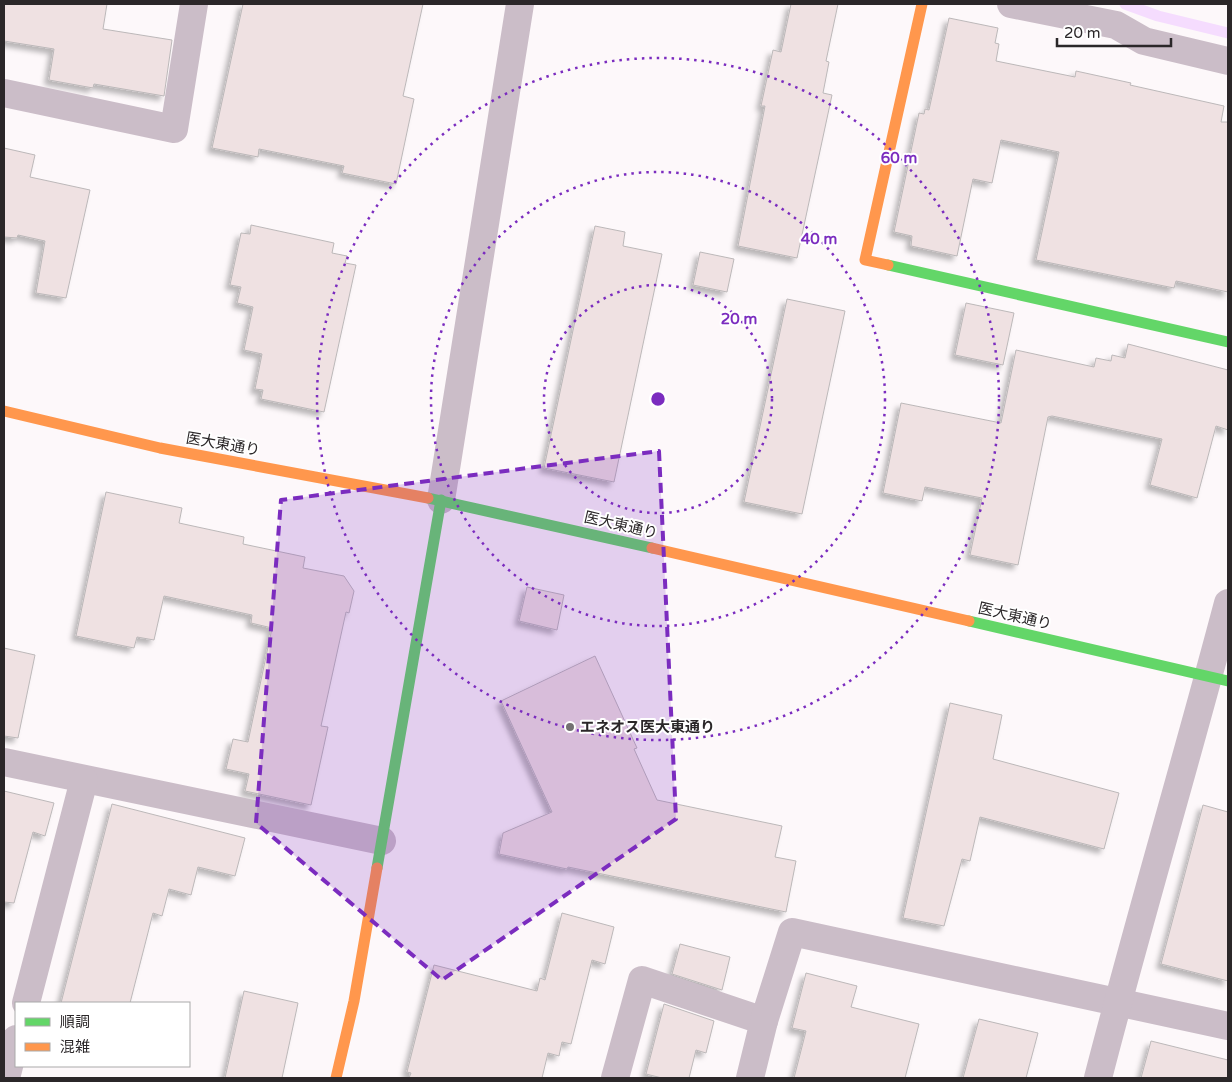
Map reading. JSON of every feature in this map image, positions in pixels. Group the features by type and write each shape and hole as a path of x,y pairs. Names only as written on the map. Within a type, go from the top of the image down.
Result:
{"street":[{"path":"4,93 174,129 194,4"},
{"path":"336,1078 354,1001 441,500 520,4"},
{"path":"922,4 866,260 1228,342"},
{"path":"1011,4 1116,25 1144,41 1228,61"},
{"name":"医大東通り","path":"4,411 160,448 441,500 1219,679"},
{"path":"1098,1078 1118,1003 1219,679 1228,603"},
{"path":"4,762 382,842"},
{"path":"26,1002 84,780"},
{"path":"750,1078 764,1021 792,932 1228,1026"},
{"path":"615,1078 642,980 764,1021"},
{"path":"6,1078 15,1043"}],"highlighted area":[{"path":"659,451 676,819 442,980 256,823 281,500"}],"building":[{"path":"4,4 107,4 103,29 172,40 164,96 94,84 93,88 49,80 54,49 4,41"},
{"path":"243,4 423,4 403,96 414,99 396,184 342,173 344,166 259,149 258,157 212,148"},
{"path":"791,4 838,4 826,61 829,62 823,93 832,95 797,258 738,246 765,106 761,106 773,50 781,52"},
{"path":"949,18 998,28 995,43 999,44 996,61 1075,77 1076,71 1224,106 1221,122 1228,122 1228,292 1176,281 1174,288 1036,260 1059,152 1001,140 992,183 973,179 957,256 911,246 912,236 894,232 919,113 924,114 925,109 929,110"},
{"path":"4,148 35,155 30,177 90,190 66,298 36,293 45,241 18,235 17,238 4,237"},
{"path":"251,225 334,243 332,253 347,256 345,263 356,265 324,412 261,399 263,390 255,389 262,354 244,350 253,307 237,303 241,287 230,285 241,233 250,234"},
{"path":"595,226 625,232 623,246 662,254 614,482 544,468"},
{"path":"700,252 734,259 727,292 693,285"},
{"path":"787,299 845,311 802,514 744,502"},
{"path":"966,303 1014,313 1003,365 955,355"},
{"path":"1128,344 1228,370 1228,430 1216,426 1197,498 1150,485 1162,439 1052,416 1048,417 1018,565 970,555 982,498 925,487 922,501 883,493 901,403 1001,423 1016,350 1094,367 1096,358 1111,361 1112,355 1125,358"},
{"path":"106,492 182,508 179,523 244,537 243,544 305,557 303,568 344,576 354,591 349,613 346,612 321,726 328,727 311,805 245,791 249,774 226,769 233,739 248,742 272,628 251,623 252,615 164,596 154,640 137,637 134,648 76,636"},
{"path":"527,587 564,595 557,630 519,621"},
{"path":"4,648 35,655 18,738 4,736"},
{"path":"595,656 637,748 634,749 657,800 782,826 775,857 796,861 786,912 499,854 503,833 552,812 501,701"},
{"path":"950,703 1002,715 993,759 1119,793 1104,849 980,817 970,861 962,859 944,926 903,918"},
{"path":"4,791 54,803 45,836 33,832 14,903 4,902"},
{"path":"112,804 245,838 235,876 198,867 191,895 169,889 162,916 153,913 130,1002 61,1002"},
{"path":"1203,805 1228,812 1228,981 1161,964"},
{"path":"562,913 614,927 605,964 592,960 571,1044 562,1042 559,1056 548,1053 542,1078 409,1078 411,1073 407,1072 434,965 537,991 540,978 545,980"},
{"path":"680,944 730,957 722,990 672,974"},
{"path":"806,973 857,986 851,1007 919,1024 905,1078 794,1078 806,1031 792,1028"},
{"path":"244,991 298,1003 282,1078 225,1078"},
{"path":"664,1004 714,1021 706,1053 696,1050 689,1078 662,1078 646,1074"},
{"path":"979,1019 1038,1033 1026,1078 963,1078"},
{"path":"1151,1041 1228,1060 1228,1078 1141,1078"}],"waterway":[{"path":"1125,4 1158,16 1228,33"}],"traffic: fast":[{"path":"888,265 1228,342"},
{"path":"428,498 652,548"},
{"path":"377,868 441,500"},
{"path":"969,621 1228,681"}],"traffic: slow":[{"path":"888,265 865,260 922,4"},
{"path":"4,411 160,448 428,498"},
{"path":"652,548 969,621"},
{"path":"336,1078 354,1001 377,868"}],"place":[{"name":"エネオス医大東通り","path":"570,727"}]}
